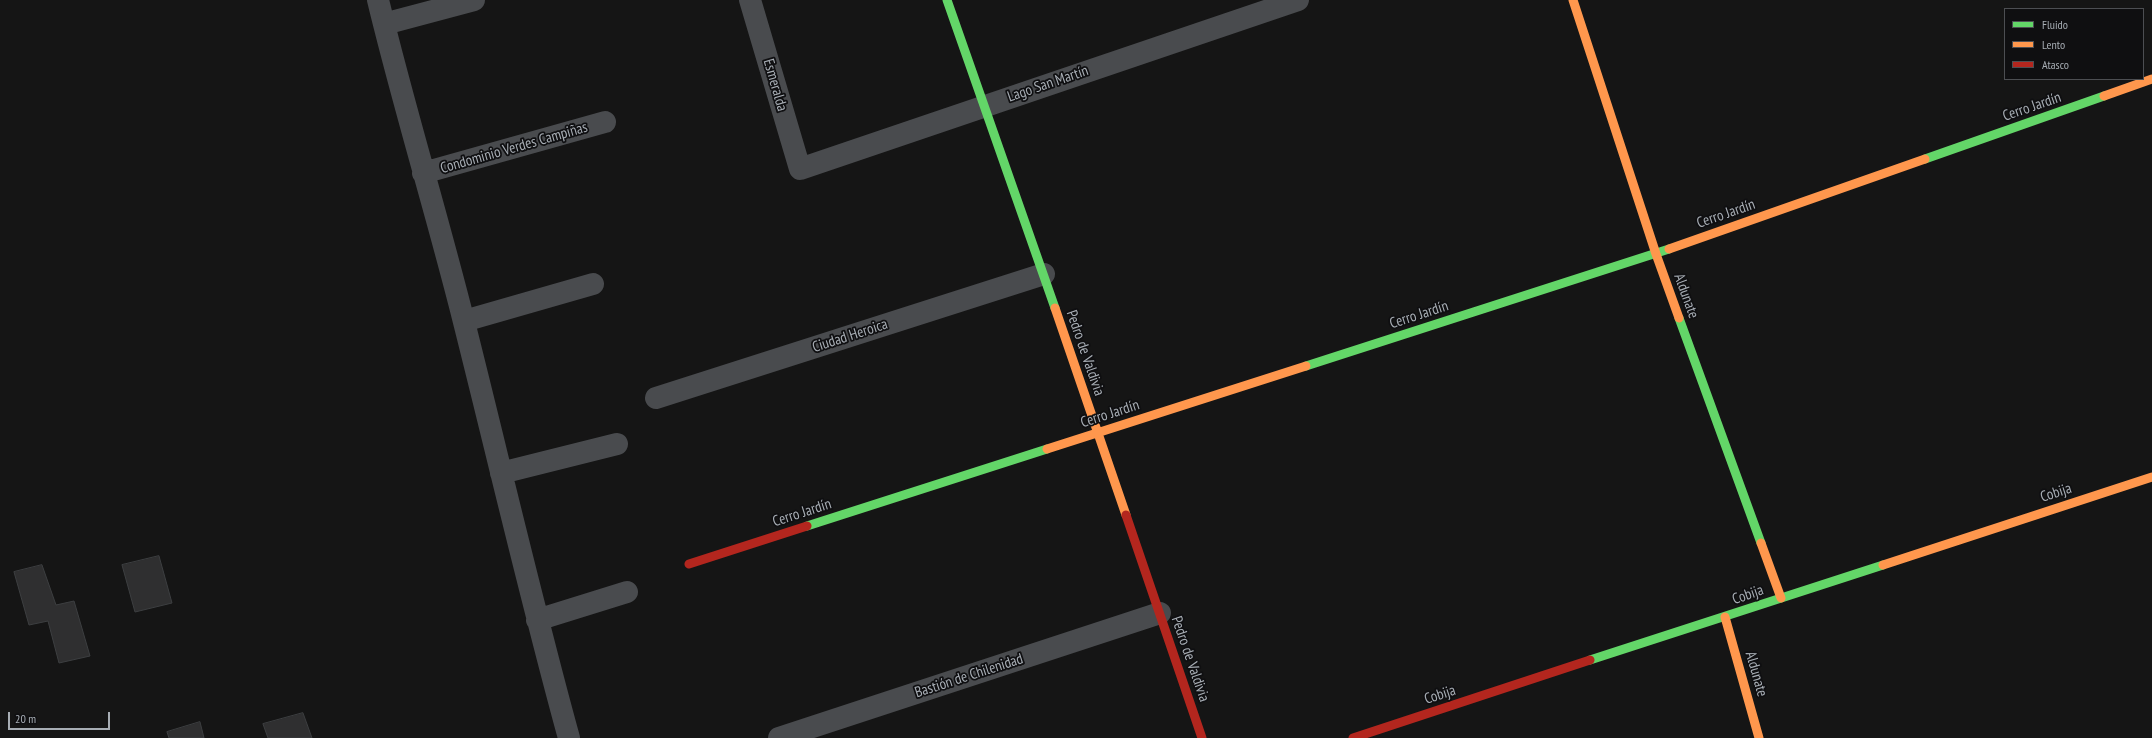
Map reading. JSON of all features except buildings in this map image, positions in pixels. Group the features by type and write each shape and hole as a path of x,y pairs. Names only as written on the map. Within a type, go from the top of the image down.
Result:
{"street":[{"name":"Condominio Verdes Campiñas","path":"378,0 423,173 464,321 536,620 569,738"},
{"path":"384,24 474,0"},
{"name":"Esmeralda","path":"750,0 800,169"},
{"name":"Pedro de Valdivia","path":"947,0 1044,274 1202,738"},
{"name":"Lago San Martín","path":"800,169 1298,0"},
{"name":"Aldunate","path":"1573,0 1656,254 1780,598"},
{"name":"Cerro Jardín","path":"689,564 1656,254 2152,79"},
{"name":"Condominio Verdes Campiñas","path":"423,173 605,122"},
{"name":"Ciudad Heroica","path":"656,398 1044,274"},
{"path":"464,321 593,284"},
{"path":"501,473 617,444"},
{"name":"Cobija","path":"1353,738 2152,477"},
{"path":"536,620 627,592"},
{"name":"Bastión de Chilenidad","path":"779,738 1160,613"},
{"name":"Aldunate","path":"1725,617 1759,738"}],"traffic: fast":[{"path":"947,0 1055,308"},
{"path":"1925,159 2104,96"},
{"path":"1306,366 1669,249"},
{"path":"1679,318 1761,543"},
{"path":"807,526 1047,449"},
{"path":"1590,660 1883,565"}],"traffic: slow":[{"path":"1573,0 1656,254 1679,318"},
{"path":"2104,96 2152,79"},
{"path":"1669,249 1925,159"},
{"path":"1055,308 1126,515"},
{"path":"1047,449 1306,366"},
{"path":"1883,565 2152,477"},
{"path":"1761,543 1781,598"},
{"path":"1725,617 1759,738"}],"traffic: jam":[{"path":"1126,515 1202,738"},
{"path":"689,564 807,526"},
{"path":"1353,738 1590,660"}]}
